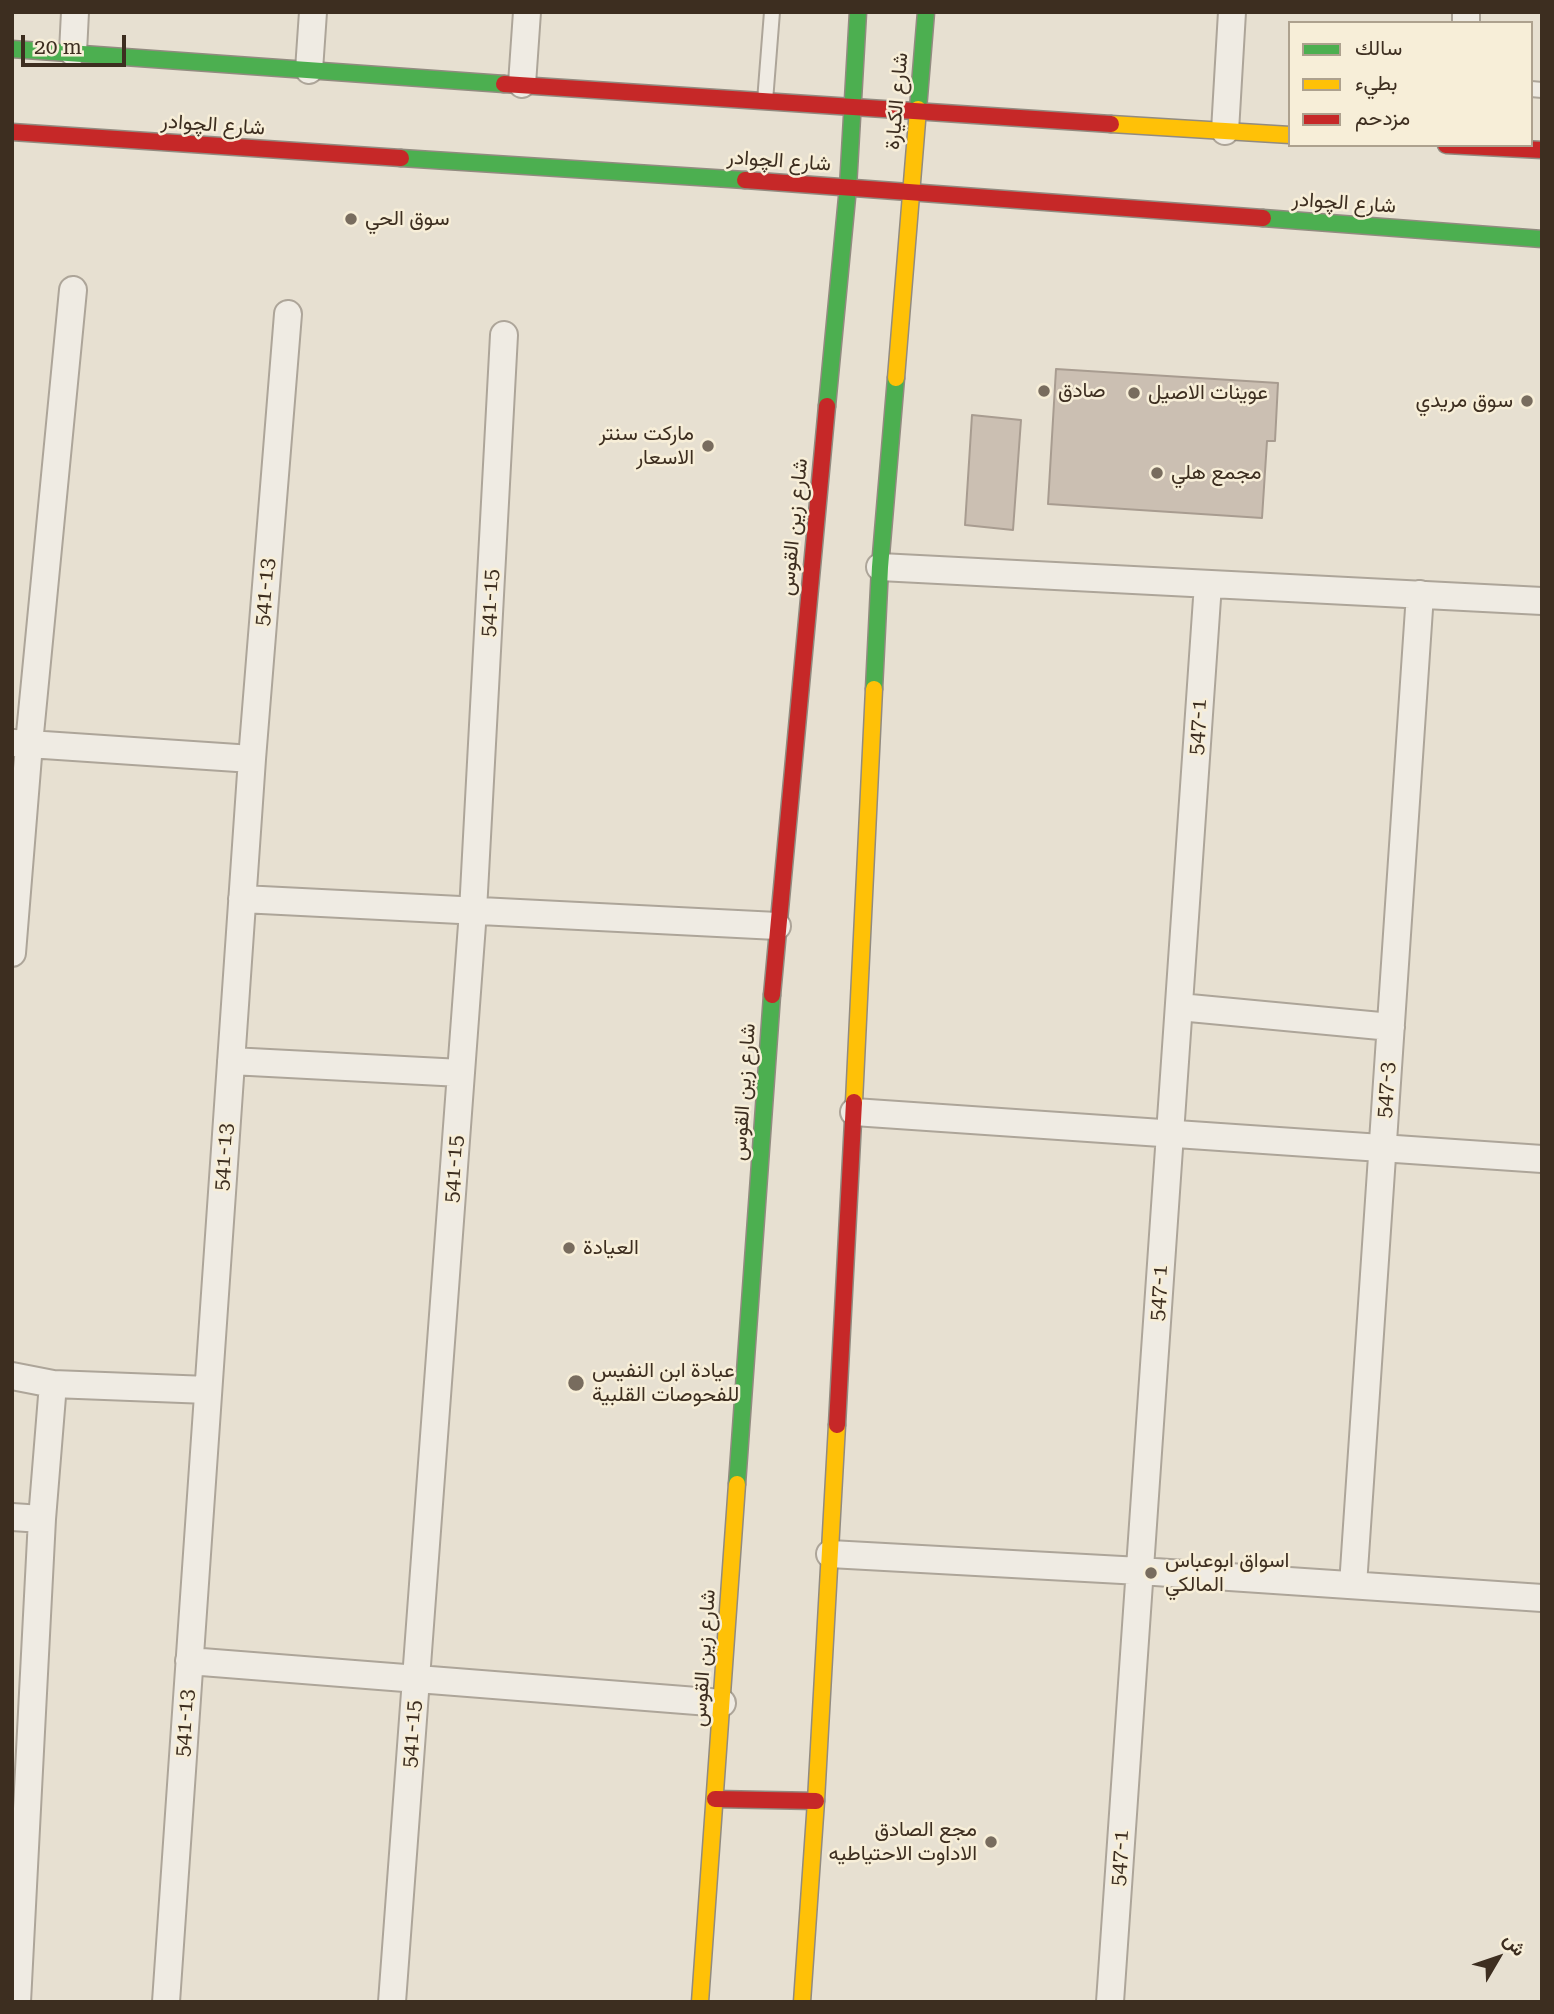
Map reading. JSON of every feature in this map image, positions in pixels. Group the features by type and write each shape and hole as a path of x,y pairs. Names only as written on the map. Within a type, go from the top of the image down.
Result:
{"main road":[{"name":"شارع الكيارة","path":"848,187 858,12"},
{"name":"شارع الكيارة","path":"911,193 926,12"},
{"path":"12,49 918,113 1288,135"},
{"name":"شارع الچوادر","path":"12,132 848,187 1542,239"},
{"path":"1484,147 1542,150"},
{"name":"شارع زين القوس","path":"700,2002 777,926 848,187"},
{"path":"802,2002 830,1554 880,567 911,193"},
{"path":"715,1799 816,1801"}],"street":[{"path":"73,52 75,12"},
{"path":"309,69 313,12"},
{"path":"522,84 527,12"},
{"path":"1225,131 1233,12"},
{"path":"12,953 21,744 73,290"},
{"name":"541-13","path":"166,2002 252,759 288,314"},
{"name":"541-15","path":"393,2002 473,911 504,335"},
{"path":"880,567 1542,601"},
{"name":"547-1","path":"1110,2002 1208,584"},
{"name":"547-3","path":"1353,1585 1420,594"},
{"path":"21,744 252,759"},
{"path":"242,899 777,926"},
{"path":"1179,1007 1391,1027"},
{"path":"231,1061 461,1073"},
{"path":"854,1112 1542,1159"},
{"path":"12,1376 52,1384 208,1390"},
{"path":"17,2002 42,1519 52,1384"},
{"path":"12,1517 42,1519"},
{"path":"830,1554 1140,1571 1542,1598"},
{"path":"189,1661 722,1703"}],"lane":[{"path":"765,102 772,12"}],"building":[{"name":"مجمع هلي","path":"1056,369 1278,383 1275,441 1267,441 1262,518 1048,504"},
{"path":"972,415 1021,420 1013,530 965,525"}],"traffic: fast":[{"path":"827,406 848,187 858,12"},
{"path":"918,109 926,12"},
{"path":"12,49 504,84"},
{"path":"401,158 745,180"},
{"path":"1263,218 1542,239"},
{"path":"874,689 880,567 896,378"},
{"path":"737,1484 772,995"}],"traffic: slow":[{"path":"896,378 918,109"},
{"path":"1111,124 1288,135"},
{"path":"854,1102 874,689"},
{"path":"802,2002 837,1425"},
{"path":"700,2002 737,1484"}],"traffic: jam":[{"path":"504,84 1111,124"},
{"path":"12,132 401,158"},
{"path":"1484,147 1542,150"},
{"path":"745,180 1263,218"},
{"path":"772,995 827,406"},
{"path":"837,1425 854,1102"},
{"path":"715,1799 816,1801"}],"place":[{"name":"سوق الحي","path":"351,219"},
{"name":"صادق","path":"1044,391"},
{"name":"عوينات الاصيل","path":"1134,393"},
{"name":"سوق مريدي","path":"1527,401"},
{"name":"ماركت سنتر الاسعار","path":"708,446"},
{"name":"مجمع هلي","path":"1157,473"},
{"name":"العيادة","path":"569,1248"},
{"name":"عيادة ابن النفيس للفحوصات القلبية","path":"576,1383"},
{"name":"اسواق ابوعباس المالكي","path":"1151,1573"},
{"name":"مجع الصادق الاداوت الاحتياطيه","path":"991,1842"}]}
